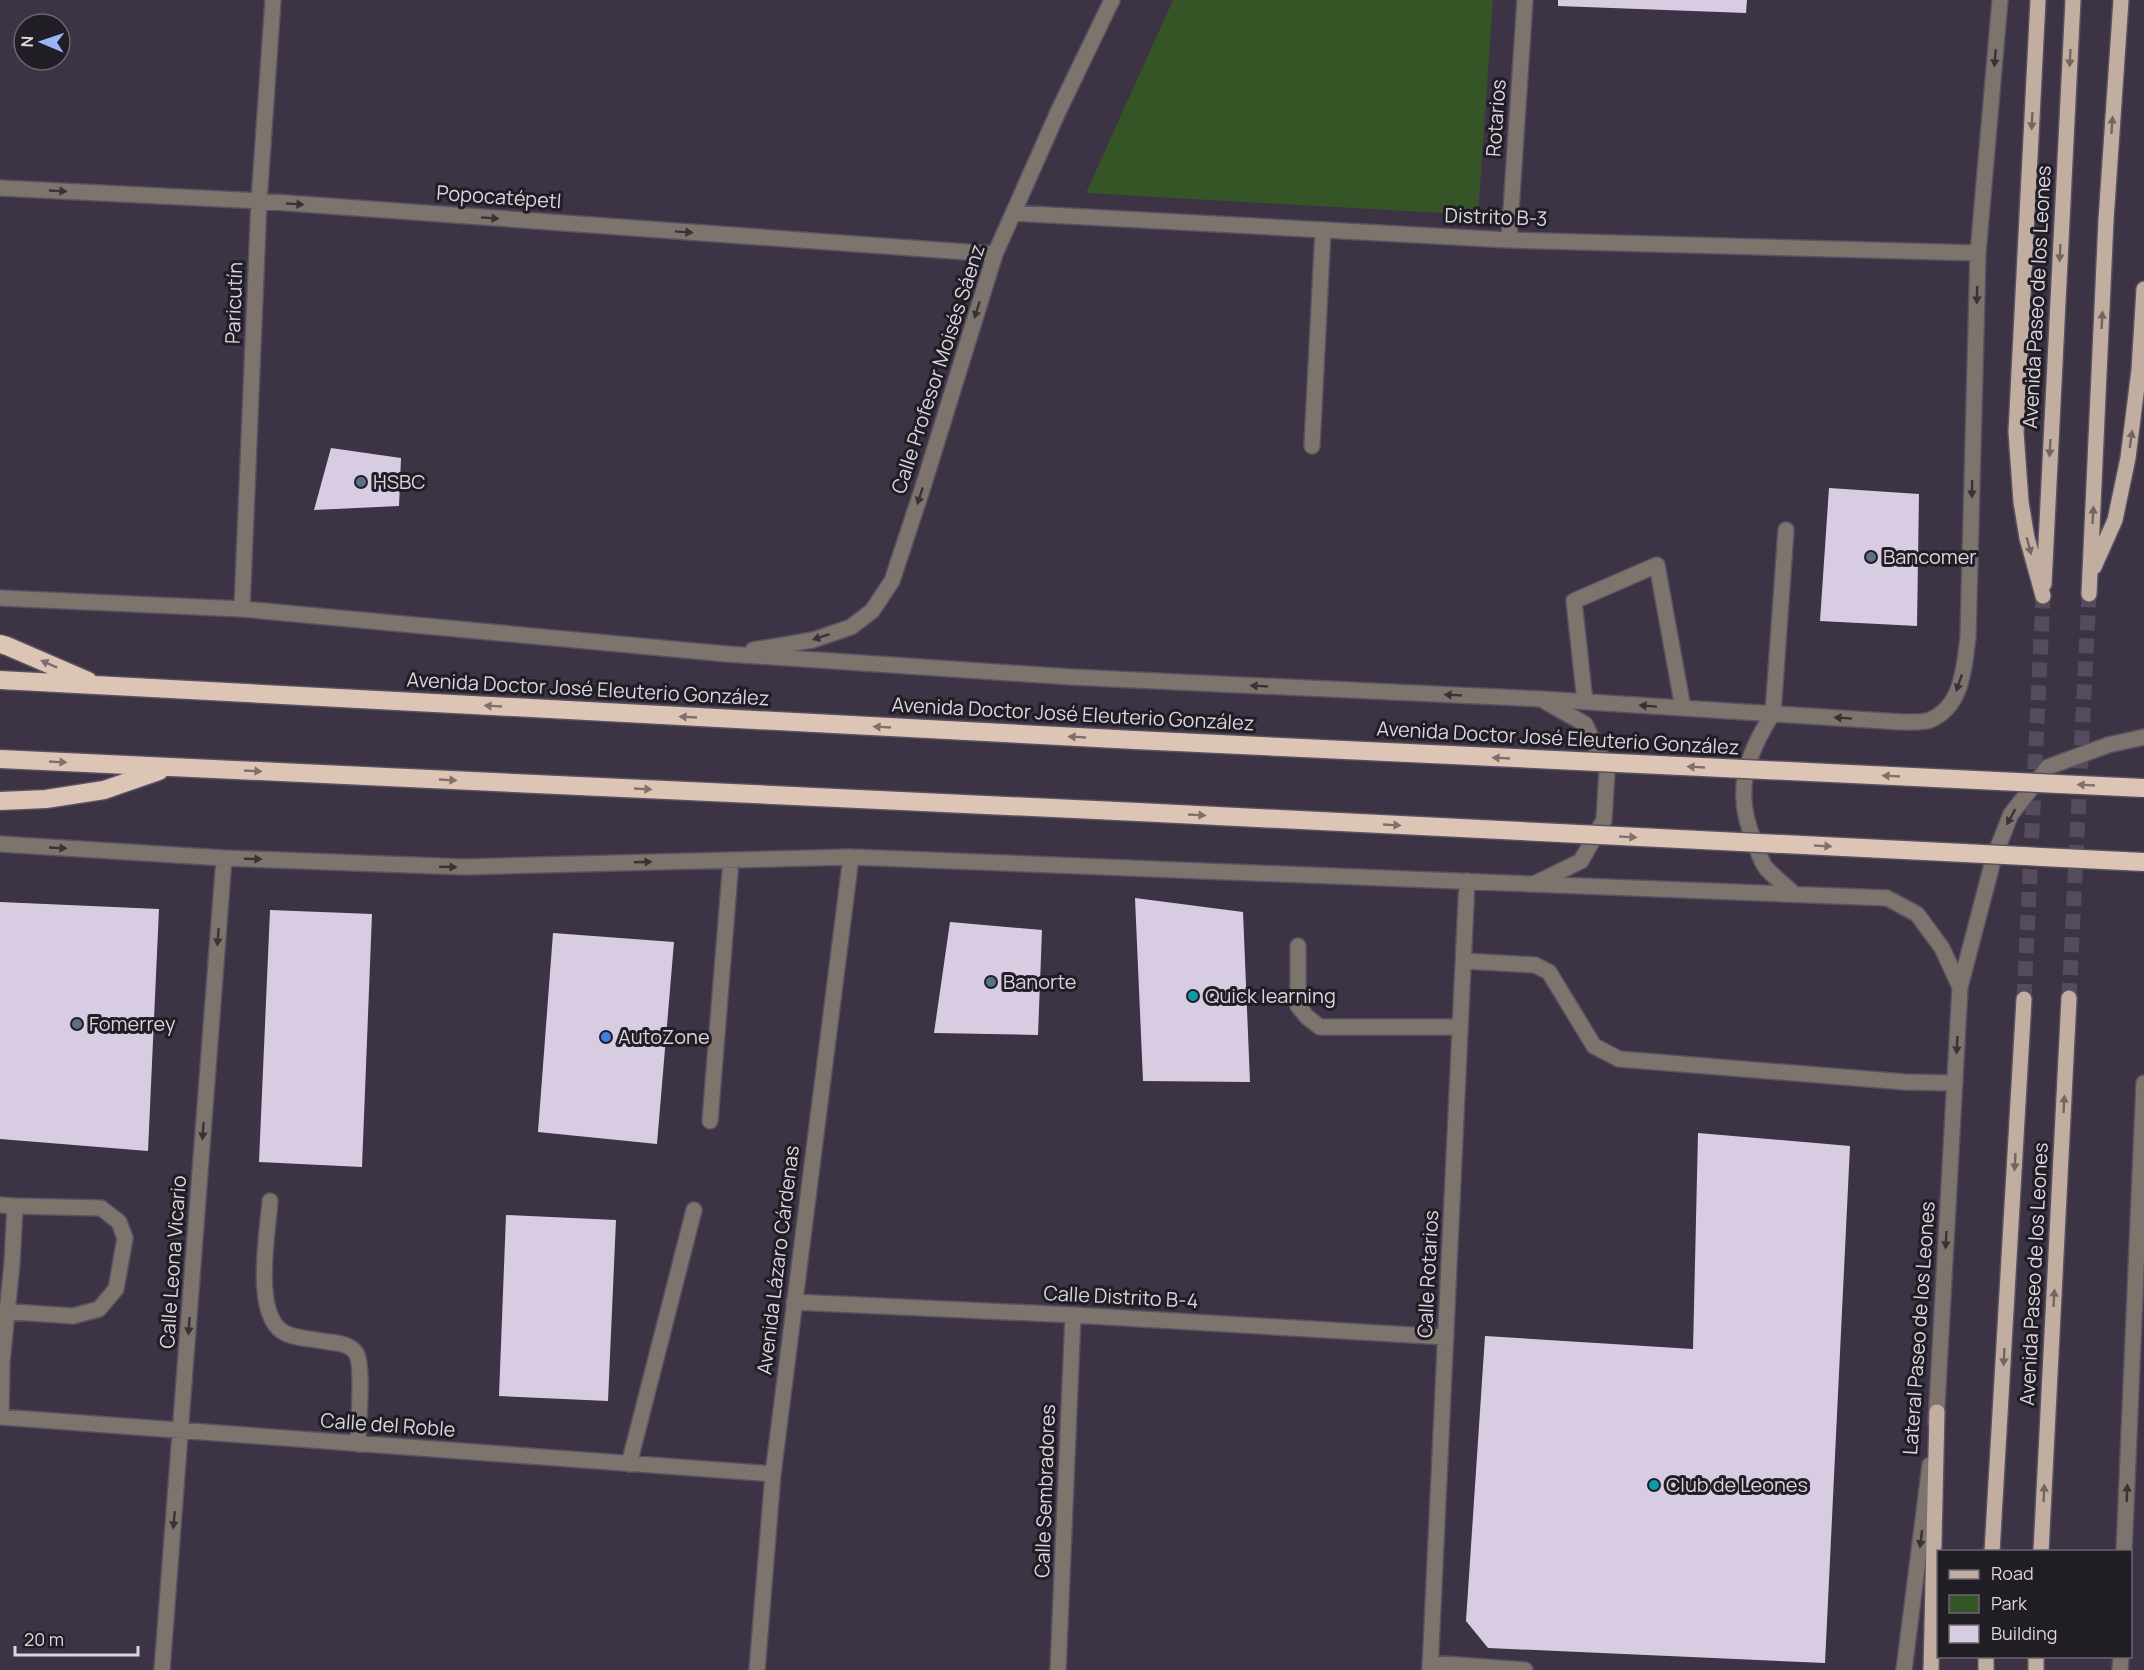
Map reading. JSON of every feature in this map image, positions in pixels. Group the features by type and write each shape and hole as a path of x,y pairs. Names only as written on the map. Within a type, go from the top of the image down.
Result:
{"highway":[{"path":"0,644 98,686"},
{"name":"Avenida Doctor José Eleuterio González","path":"0,680 1135,740 2144,788"},
{"path":"0,759 2144,862"},
{"path":"0,801 46,799 104,790 170,767"}],"main road":[{"name":"Avenida Paseo de los Leones","path":"2038,0 2016,432 2021,502 2027,538 2043,596 2073,0"},
{"path":"2089,594 2106,220 2121,0"},
{"path":"2091,575 2115,520 2128,458 2139,370 2144,289"},
{"name":"Avenida Paseo de los Leones","path":"2041,1550 2069,998"},
{"name":"Avenida Paseo de los Leones","path":"1992,1550 2024,999"},
{"path":"1931,1670 1937,1412"}],"street":[{"name":"Paricutín","path":"242,609 259,201 273,0"},
{"name":"Calle Profesor Moisés Sáenz","path":"727,654 813,640 851,627 872,611 892,581 994,254 1112,0"},
{"name":"Rotarios","path":"1509,240 1525,0"},
{"path":"0,598 242,609 727,654 1071,677 1542,699 1901,722 1929,720 1950,706 1961,682 1968,637 1978,254 2000,0"},
{"name":"Popocatépetl","path":"0,188 259,201 994,254"},
{"name":"Distrito B-3","path":"1013,213 1509,240 1978,254"},
{"path":"1312,446 1323,230"},
{"path":"1786,530 1773,714 1752,751 1742,793 1746,824 1765,867 1793,893"},
{"path":"1585,702 1574,601 1656,565 1683,708"},
{"path":"1534,884 1581,861 1604,820 1607,770 1585,724 1542,699"},
{"name":"Lateral Paseo de los Leones","path":"1904,1670 1937,1412 1960,987 1994,857 2011,814 2048,767 2108,745 2144,737"},
{"path":"0,844 224,858 464,867 851,857 1887,898 1917,914 1942,948 1960,987"},
{"name":"Avenida Lázaro Cárdenas","path":"757,1670 773,1474 851,857"},
{"name":"Calle Leona Vicario","path":"162,1670 224,858"},
{"path":"710,1121 731,860"},
{"name":"Calle Rotarios","path":"1430,1667 1467,881"},
{"path":"1298,946 1298,1006 1320,1027 1460,1027"},
{"path":"1464,960 1535,965 1549,972 1594,1046 1619,1059 1905,1082 1955,1083"},
{"path":"2124,1550 2138,1374 2144,1083"},
{"path":"270,1201 264,1288 269,1317 277,1328 287,1334 347,1345 356,1354 359,1370 358,1444"},
{"path":"0,1417 7,1206 101,1208 118,1222 125,1238 116,1288 99,1310 73,1316 4,1311"},
{"path":"629,1464 693,1210"},
{"name":"Calle Distrito B-4","path":"794,1302 1073,1315 1446,1337"},
{"name":"Calle Sembradores","path":"1058,1670 1073,1315"},
{"name":"Calle del Roble","path":"0,1417 773,1474"},
{"path":"1430,1667 1525,1670"}],"green space":[{"path":"1173,0 1493,0 1478,215 1086,193"}],"building":[{"path":"1558,0 1747,0 1746,13 1558,6"},
{"name":"HSBC","path":"331,448 401,458 399,506 314,510"},
{"name":"Bancomer","path":"1829,488 1919,494 1917,626 1820,621"},
{"name":"Quick learning","path":"1135,898 1243,912 1250,1082 1143,1081"},
{"name":"Fomerrey","path":"0,902 159,909 148,1151 0,1139"},
{"path":"270,910 372,914 362,1167 259,1162"},
{"name":"Banorte","path":"950,922 1042,930 1038,1035 934,1033"},
{"name":"AutoZone","path":"553,933 674,942 657,1144 538,1132"},
{"name":"Club de Leones","path":"1698,1133 1850,1146 1825,1663 1488,1648 1466,1621 1485,1336 1693,1349"},
{"path":"506,1215 616,1220 608,1401 499,1396"}],"tunnel":[{"path":"2069,998 2089,594"},
{"path":"2024,999 2043,596"}],"place":[{"name":"HSBC","path":"361,482"},
{"name":"Bancomer","path":"1871,557"},
{"name":"Banorte","path":"991,982"},
{"name":"Quick learning","path":"1193,996"},
{"name":"Fomerrey","path":"77,1024"},
{"name":"AutoZone","path":"606,1037"},
{"name":"Club de Leones","path":"1654,1485"}]}
